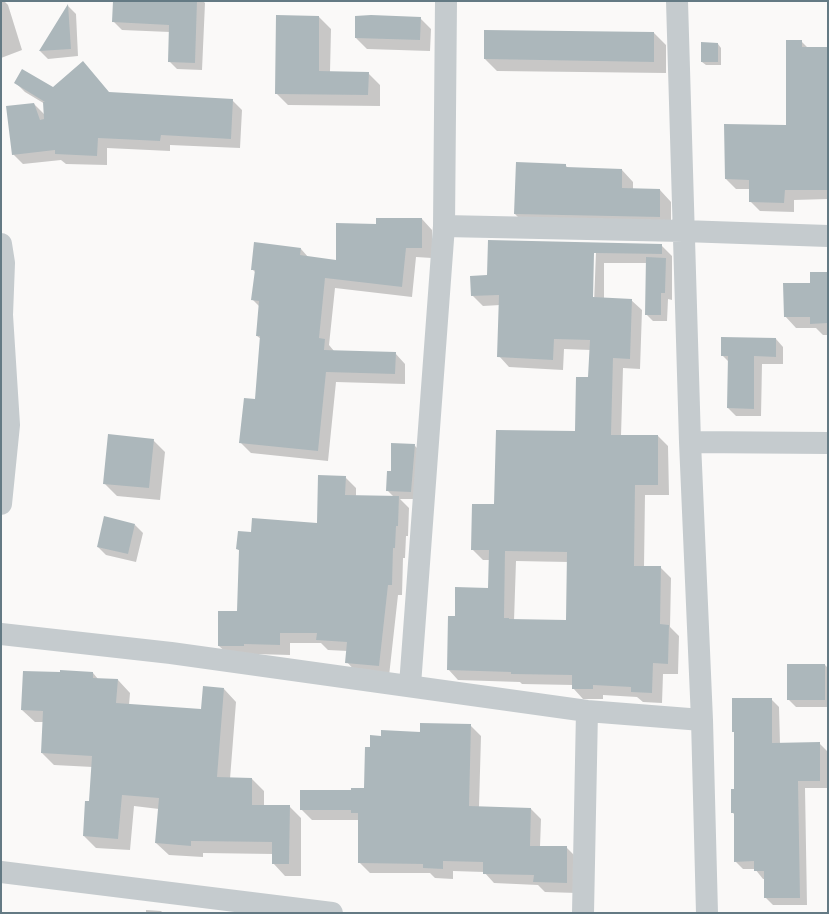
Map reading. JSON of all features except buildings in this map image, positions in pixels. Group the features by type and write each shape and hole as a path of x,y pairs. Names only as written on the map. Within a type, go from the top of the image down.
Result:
{"street":[{"path":"410,686 444,226 446,1"},
{"path":"677,1 683,231 702,720 707,913"},
{"path":"444,226 828,236"},
{"path":"1,244 4,263 2,315 5,426 1,504"},
{"path":"690,442 828,443"},
{"path":"1,634 171,653 586,711 702,720"},
{"path":"583,913 586,711"},
{"path":"1,872 332,913"}]}
